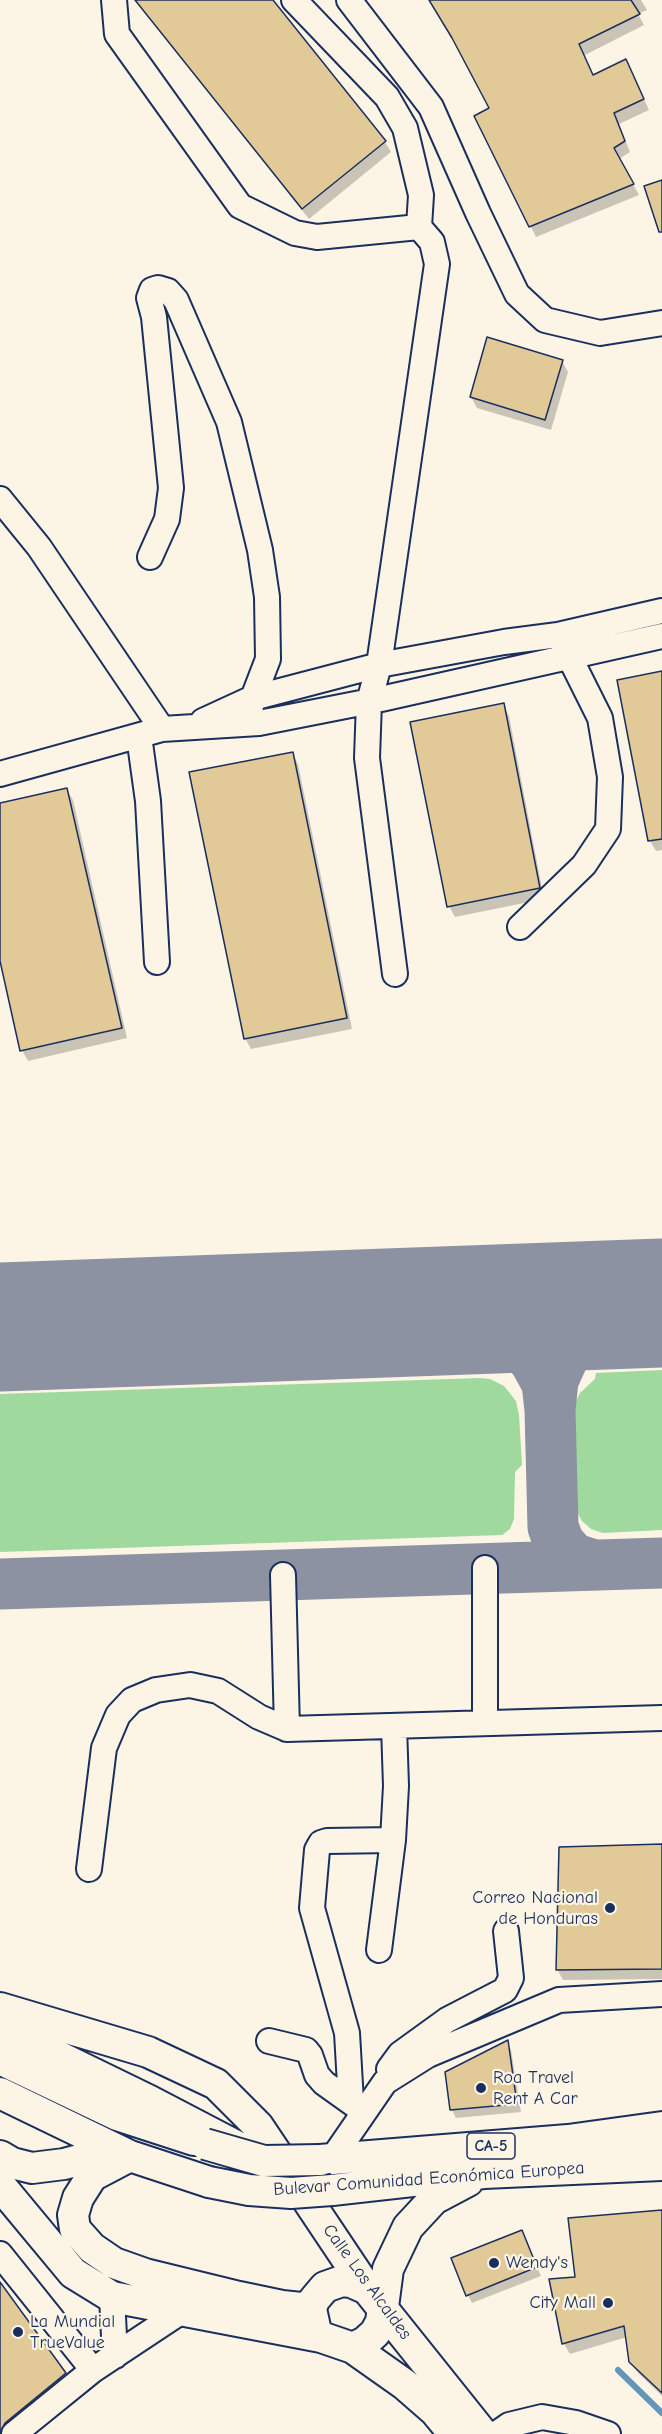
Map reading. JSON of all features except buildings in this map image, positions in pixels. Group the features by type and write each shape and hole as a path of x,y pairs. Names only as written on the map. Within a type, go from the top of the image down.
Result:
{"main road":[{"name":"Calle Los Alcaldes","path":"0,2008 148,2052 216,2084 258,2126 376,2299 483,2434"},
{"path":"0,2028 150,2101 264,2161"},
{"name":"Bulevar Comunidad Económica Europea","path":"0,2058 117,2115 264,2161 292,2162 568,2140 658,2130"},
{"name":"Bulevar Comunidad Económica Europea","path":"0,2093 124,2153 209,2182 249,2190 291,2193 484,2173 662,2165"},
{"path":"124,2153 92,2176 84,2186 73,2215 75,2229 92,2248 114,2263 145,2274 282,2306 311,2308"},
{"path":"0,2156 12,2163 32,2168 124,2153"},
{"path":"0,2161 63,2243 105,2276 177,2310"},
{"path":"353,2348 365,2342 375,2333 381,2322 376,2299 408,2227 434,2199 484,2173"},
{"path":"0,2185 73,2273 112,2297 321,2337 353,2348 404,2384 435,2411 454,2434"},
{"path":"321,2337 313,2324 311,2308 319,2293 333,2283 351,2282 376,2299"}],"street":[{"path":"114,0 117,34 240,206 295,233 317,237 419,227"},
{"path":"294,0 387,97 405,129 421,195 419,227 432,242 437,264 379,665 369,702 367,758 395,975"},
{"path":"349,0 431,107 517,294 544,320 600,333 662,322"},
{"path":"150,557 167,519 171,488 154,318 149,298 152,290 158,288 173,295 180,307 229,422 242,470 267,597 268,659 247,723"},
{"path":"0,499 39,547 162,729"},
{"path":"190,726 254,698 379,665 504,642 558,635 662,611"},
{"path":"520,927 584,865 608,829 610,777 600,718 558,635"},
{"path":"0,774 162,729 247,723 369,702 662,636"},
{"path":"139,736 148,801 157,962"},
{"path":"485,1568 485,1723"},
{"path":"283,1575 287,1729"},
{"path":"89,1869 104,1748 118,1715 132,1700 156,1690 190,1685 218,1691 259,1717 287,1729 662,1718"},
{"path":"379,1950 393,1840 396,1786 394,1726"},
{"path":"357,2107 347,2033 312,1908 317,1850 321,1843 327,1841 393,1840"},
{"path":"385,2082 390,2066 400,2054 469,2007 505,1990 511,1978 506,1931"},
{"path":"326,2159 357,2107 385,2082 428,2055 559,2000 662,1994"},
{"path":"269,2042 306,2050 317,2075 324,2083 357,2107"},
{"path":"0,2254 93,2370"},
{"path":"14,2434 93,2370 177,2310 202,2289"},
{"path":"112,2297 115,2356"},
{"path":"496,2434 509,2425 542,2417 576,2423 608,2434"}],"green space":[{"path":"662,1370 662,1530 603,1533 591,1529 582,1521 573,1505 572,1423 575,1403 580,1393 595,1379 596,1373"},
{"path":"490,1379 504,1386 516,1401 519,1415 522,1465 515,1472 514,1519 510,1529 502,1535 0,1552 0,1394"}],"waterway":[{"path":"618,2370 662,2413"}],"taxiway":[{"path":"594,1565 572,1558 559,1543 553,1527 550,1410 553,1380 572,1338 593,1320 628,1304"},
{"path":"458,1311 491,1323 523,1347 535,1361 547,1383 550,1410"},
{"path":"0,1584 662,1563"}],"runway":[{"path":"0,1327 662,1303"}],"place":[{"name":"Correo Nacional de Honduras","path":"610,1908"},
{"name":"Roa Travel Rent A Car","path":"481,2088"},
{"name":"Wendy's","path":"494,2263"},
{"name":"City Mall","path":"608,2303"},
{"name":"La Mundial TrueValue","path":"18,2332"}]}
